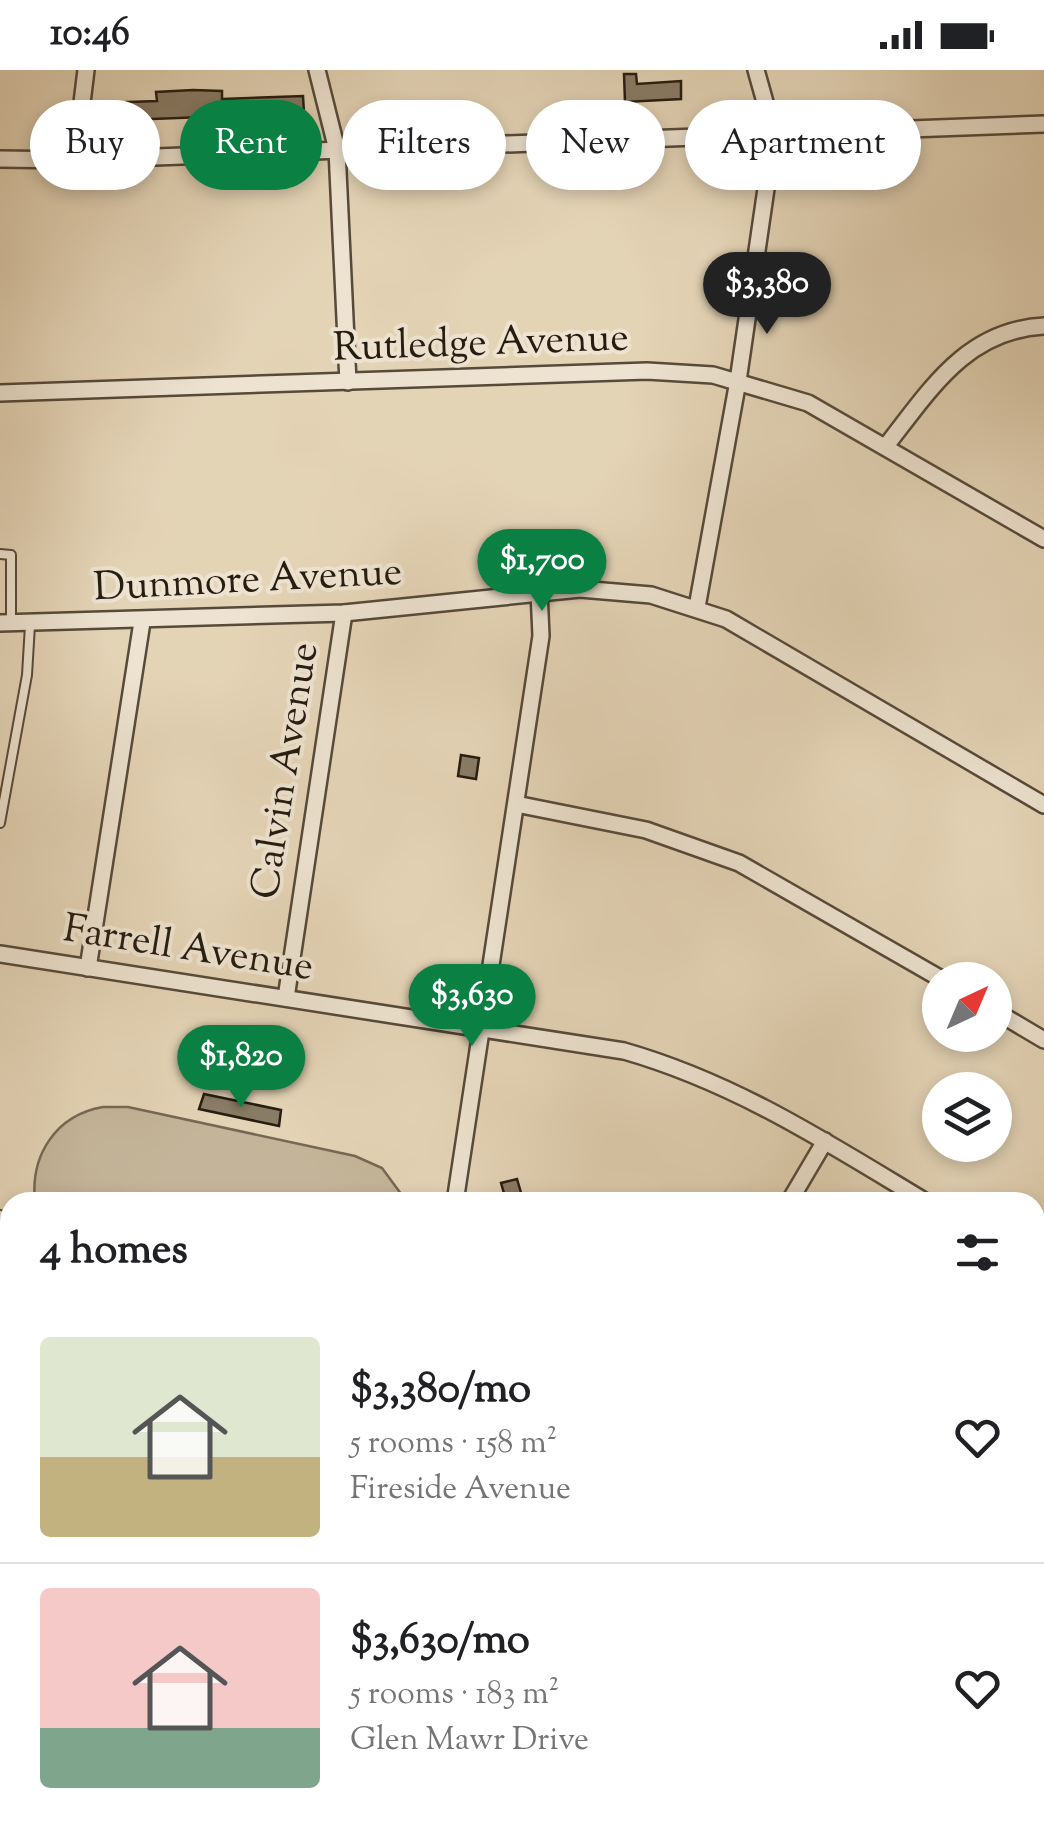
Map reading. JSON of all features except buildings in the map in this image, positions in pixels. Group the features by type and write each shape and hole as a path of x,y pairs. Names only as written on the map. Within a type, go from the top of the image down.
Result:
{"street":[{"path":"82,100 86,70"},
{"path":"317,70 337,150 348,382"},
{"path":"756,70 764,100"},
{"path":"921,129 1044,124"},
{"path":"160,157 685,137"},
{"path":"0,159 30,159"},
{"path":"697,607 738,381 766,190"},
{"path":"886,446 965,352 1004,332 1044,326"},
{"name":"Rutledge Avenue","path":"0,393 648,371 738,381 808,403 1044,539"},
{"name":"Dunmore Avenue","path":"5,624 344,613 539,592 618,591 697,607 758,636 1044,806"},
{"path":"456,1192 541,636 539,592"},
{"name":"Calvin Avenue","path":"286,998 344,613"},
{"path":"88,968 142,622"},
{"path":"516,804 646,830 740,863 922,968"},
{"name":"Farrell Avenue","path":"0,954 599,1045 674,1065 768,1106 909,1192"},
{"path":"1012,1021 1044,1040"},
{"path":"795,1192 825,1141"}],"lane":[{"path":"0,554 11,555 5,624"},
{"path":"0,823 27,675 30,625"}],"green space":[{"path":"128,1107 355,1156 382,1168 400,1192 35,1192 37,1168 49,1140 86,1111"}]}
